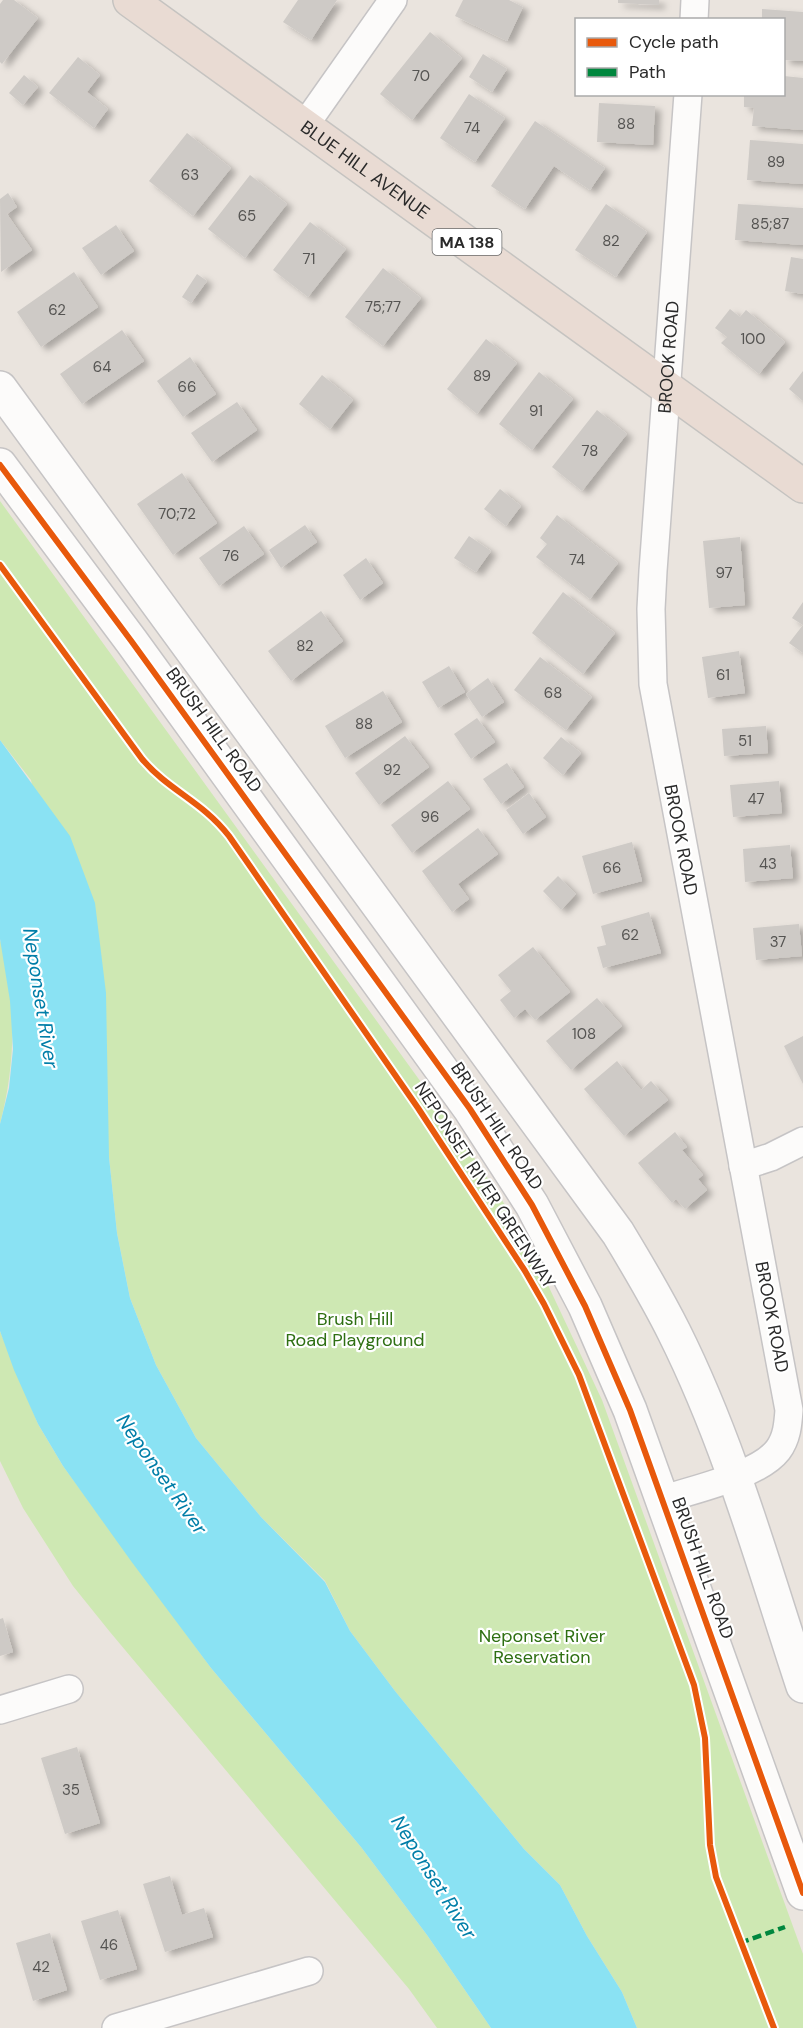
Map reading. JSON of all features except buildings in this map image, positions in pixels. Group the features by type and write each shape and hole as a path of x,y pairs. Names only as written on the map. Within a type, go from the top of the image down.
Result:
{"highway":[{"name":"BLUE HILL AVENUE","path":"130,0 803,486"}],"main road":[{"name":"BRUSH HILL ROAD","path":"0,388 169,616 618,1233 675,1334 733,1476 800,1670"},
{"name":"BRUSH HILL ROAD","path":"0,465 132,642 502,1156 558,1254 609,1357 803,1893"},
{"path":"132,642 169,616"}],"street":[{"path":"305,126 393,0"},
{"path":"694,18 695,0"},
{"name":"BROOK ROAD","path":"662,1500 733,1476 772,1455 785,1439 788,1425 787,1395 653,684 651,609 688,96"},
{"path":"743,1166 771,1157 803,1141"},
{"path":"0,1710 69,1689"},
{"path":"116,2028 309,1971"}],"green space":[{"name":"Brush Hill Road Playground","path":"0,501 460,1136 505,1205 547,1283 602,1400 803,1954 803,2028 637,2028 622,1992 587,1936 560,1885 524,1849 395,1691 350,1631 325,1581 261,1517 196,1438 156,1365 130,1298 117,1233 109,1157 31,780 0,740"},
{"path":"0,939 6,962 12,1008 12,1055 0,1124"},
{"path":"0,1331 38,1424 63,1466 211,1668 361,1847 427,1935 491,2028 437,2028 409,1989 73,1586 23,1508 0,1461"}],"water":[{"name":"Neponset River","path":"0,740 70,836 95,903 106,993 109,1157 117,1233 130,1298 156,1365 196,1438 261,1517 325,1582 350,1631 395,1691 524,1849 560,1885 587,1936 622,1992 637,2028 491,2028 427,1935 361,1847 211,1668 63,1466 38,1424 0,1331 0,1124 9,1088 13,1049 10,1001 0,939"}],"marked path":[{"path":"740,1943 785,1927"}],"cycle path":[{"name":"NEPONSET RIVER GREENWAY","path":"0,465 132,642 470,1109 532,1205 585,1306 630,1410 803,1893"},
{"name":"NEPONSET RIVER GREENWAY","path":"0,565 142,759 163,780 208,814 229,836 418,1108 525,1271 544,1304 579,1375 694,1685 705,1738 710,1845 716,1877 774,2028"}],"park label":[{"name":"Neponset River Reservation","path":"542,1646"}]}
